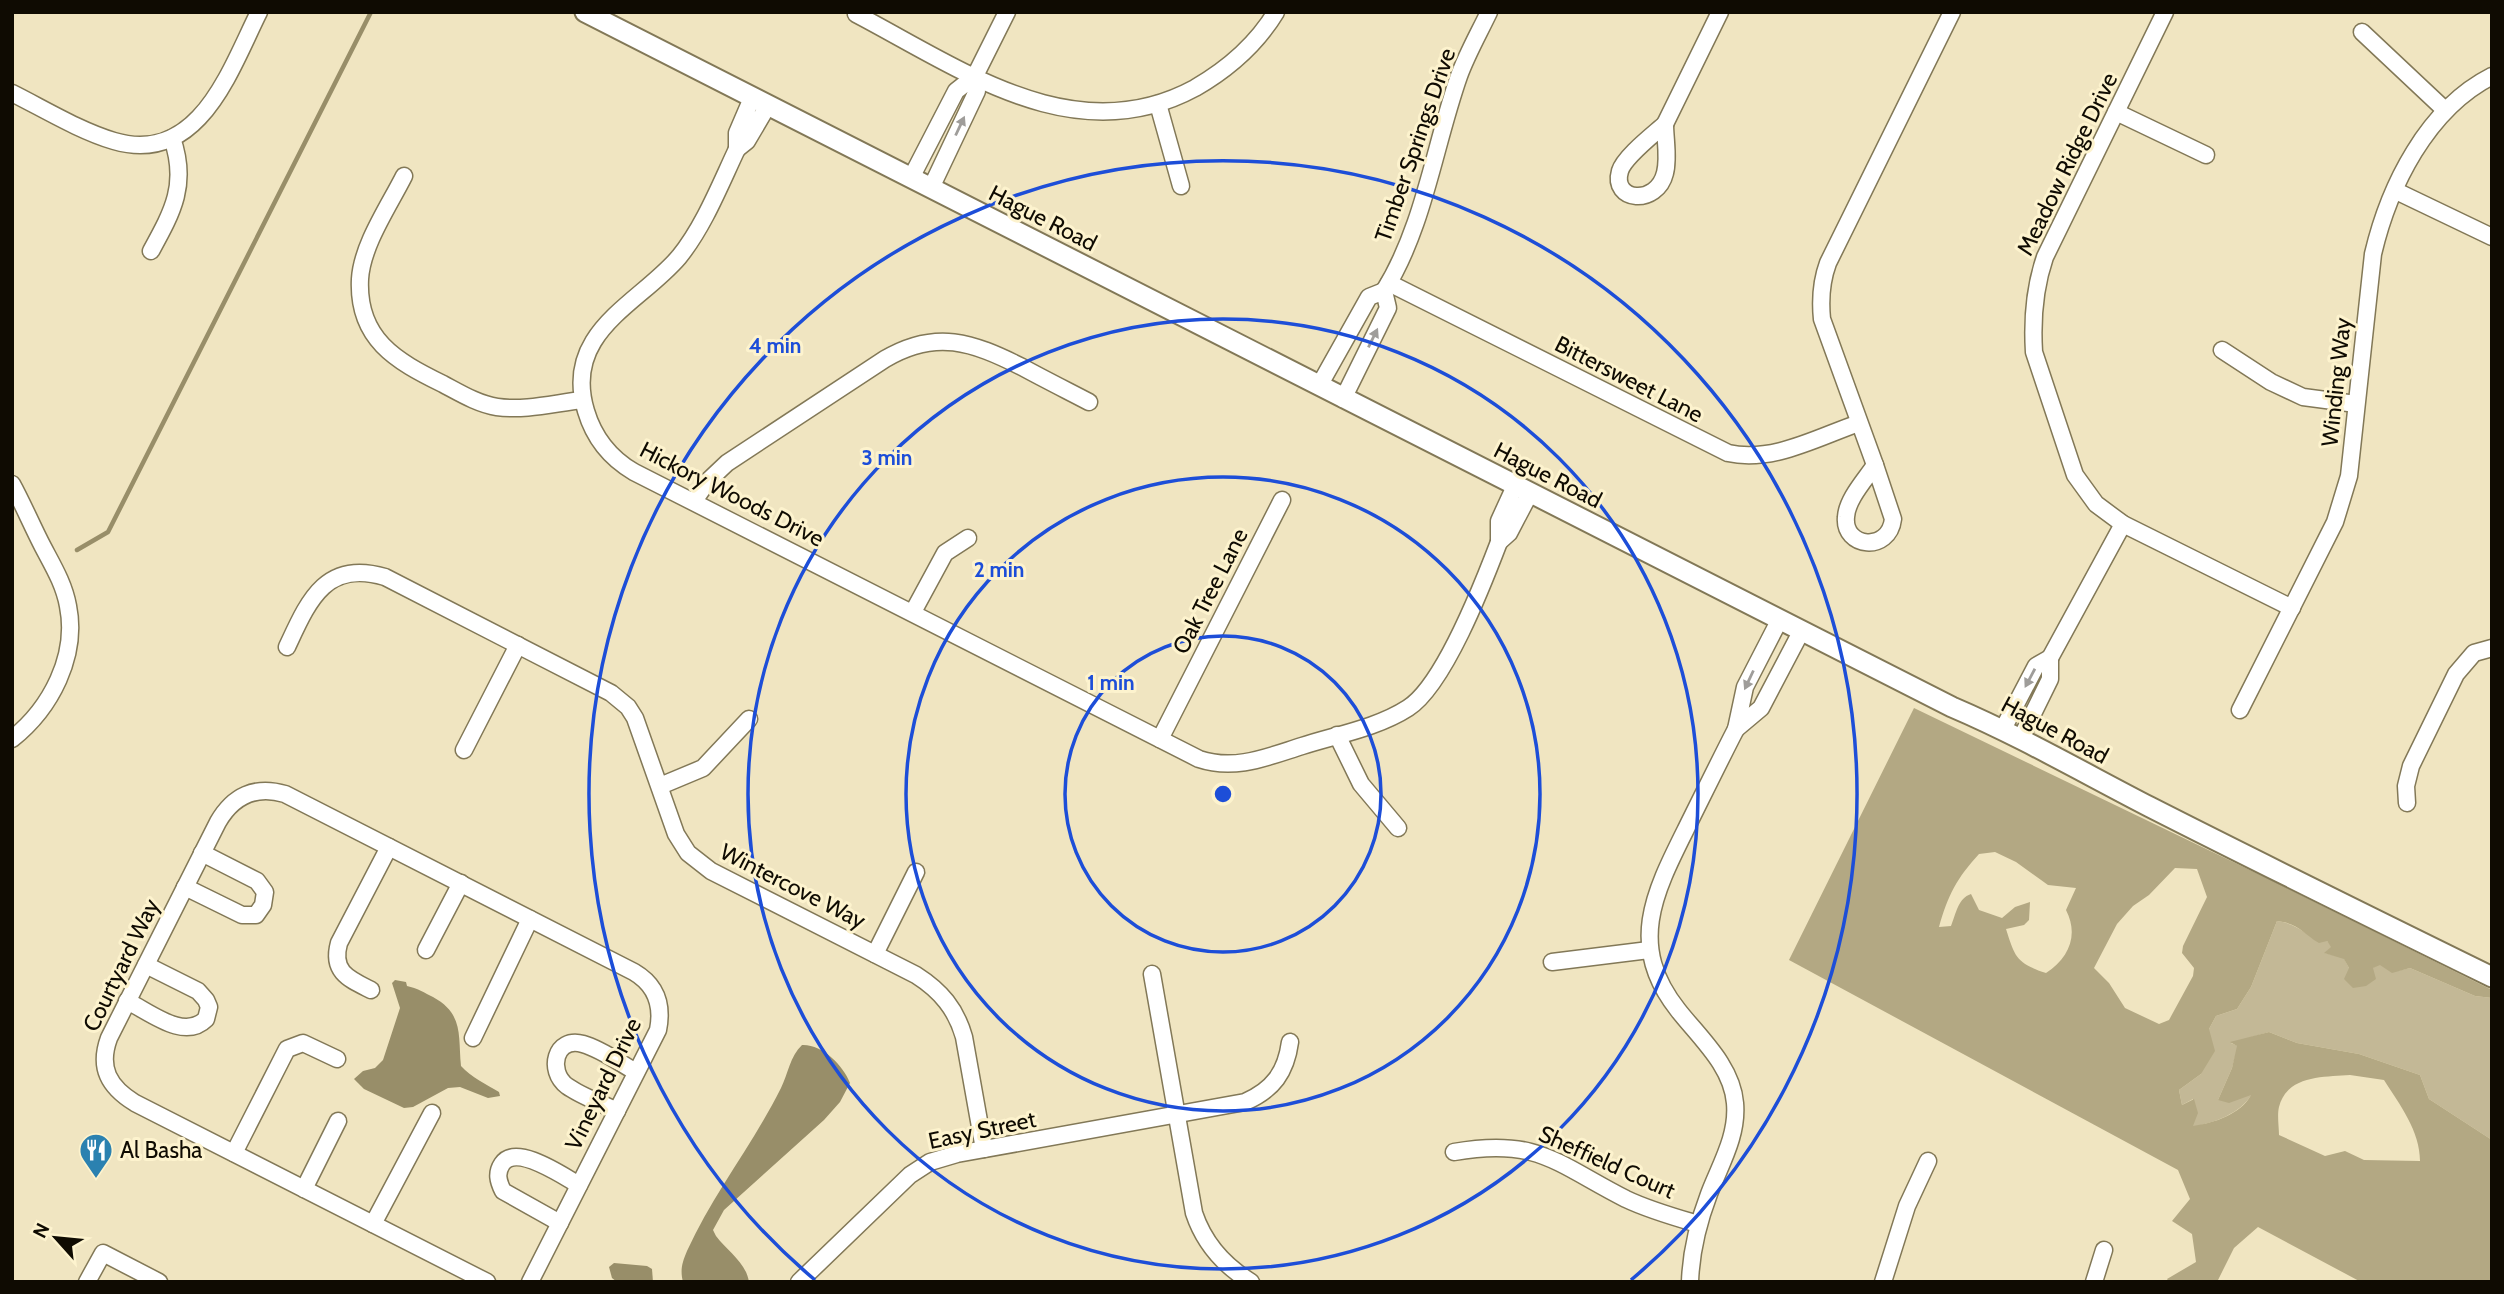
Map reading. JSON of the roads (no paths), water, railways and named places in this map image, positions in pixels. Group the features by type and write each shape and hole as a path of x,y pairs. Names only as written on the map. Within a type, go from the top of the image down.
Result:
{"street":[{"path":"12,93 118,142 143,144 172,138 204,115 212,104 259,12"},
{"name":"Hague Road","path":"585,12 1343,399 1952,706 2021,738 2252,859 2492,977"},
{"path":"911,178 956,91 975,76 1007,12"},
{"path":"856,14 975,76 1028,100 1061,109 1109,112 1158,104 1217,75 1253,44 1276,12"},
{"name":"Timber Springs Drive","path":"1343,399 1388,308 1386,287 1413,227 1459,76 1489,12"},
{"path":"1665,124 1720,12"},
{"path":"1875,465 1822,318 1823,279 1828,263 1952,12"},
{"name":"Meadow Ridge Drive","path":"2165,12 2045,257 2035,291 2034,352 2075,475 2096,505 2123,524 2292,608"},
{"path":"2362,32 2445,110"},
{"path":"931,188 977,91 975,76"},
{"name":"Winding Way","path":"2240,710 2344,499 2349,476 2373,254 2379,231 2418,145 2445,110 2462,95 2492,76"},
{"name":"Hickory Woods Drive","path":"760,103 737,132 737,149 690,243 670,266 616,312 591,346 584,367 582,400 596,436 610,454 634,472 1160,739 1208,762 1236,765 1396,715 1424,696 1437,678 1484,584 1499,542 1499,521 1523,490"},
{"path":"1158,104 1181,186"},
{"path":"2116,112 2206,155"},
{"path":"151,251 170,216 177,195 180,167 172,138"},
{"path":"404,176 368,246 360,276 363,311 378,341 390,355 407,366 495,407 521,408 582,400"},
{"path":"2396,191 2492,237"},
{"name":"Timber Springs Drive","path":"1318,386 1368,296 1386,287"},
{"name":"Bittersweet Lane","path":"1386,287 1728,453 1768,455 1859,423"},
{"path":"694,501 708,481 727,463 894,354 925,343 958,342 976,346 1089,402"},
{"path":"2222,350 2271,382 2303,397 2356,404"},
{"path":"12,484 57,572 68,607 69,629 63,668 50,696 34,719 12,739"},
{"name":"Oak Tree Lane","path":"1160,739 1282,500"},
{"path":"2021,738 2050,679 2050,658 2123,524"},
{"path":"914,612 945,553 968,538"},
{"name":"Wintercove Way","path":"287,647 309,603 322,586 338,576 362,572 385,577 596,684 628,707 637,722 676,834 688,853 751,892 875,954 928,983 940,993 960,1020 984,1149"},
{"path":"1690,1282 1698,1224 1732,1135 1735,1112 1733,1090 1724,1069 1668,997 1657,976 1649,950 1651,909 1661,878 1736,729 1745,687 1780,619"},
{"path":"1736,729 1760,708 1802,630"},
{"path":"464,750 518,645"},
{"path":"2407,803 2406,786 2412,766 2456,674 2474,653 2492,648"},
{"path":"2003,729 2036,666 2050,658"},
{"path":"660,786 703,768 749,719"},
{"path":"1337,735 1361,784 1398,828"},
{"name":"Vineyard Drive","path":"246,794 266,790 285,794 634,971 653,988 659,1001 659,1021 654,1037 530,1282"},
{"name":"Courtyard Way","path":"246,794 234,800 225,811 106,1046 105,1067 113,1087 135,1103 487,1282"},
{"path":"371,990 344,975 339,966 337,951 389,847"},
{"path":"185,887 242,915 256,915 263,905 265,892 257,881 202,853"},
{"path":"875,954 916,872"},
{"path":"426,950 461,883"},
{"path":"473,1038 530,919"},
{"path":"1552,962 1649,950"},
{"path":"127,1001 183,1028 194,1028 206,1019 209,1007 202,994 146,964"},
{"path":"1152,974 1198,1227 1224,1263 1251,1282"},
{"name":"Easy Street","path":"799,1282 916,1170 938,1159 1232,1106 1269,1090 1281,1074 1288,1058 1290,1042"},
{"path":"234,1153 287,1049 303,1044 337,1059"},
{"path":"617,1111 567,1086 559,1077 555,1066 557,1054 565,1045 582,1044 636,1072"},
{"path":"373,1224 432,1114"},
{"path":"304,1189 338,1121"},
{"name":"Sheffield Court","path":"1454,1152 1503,1147 1540,1153 1629,1200 1698,1224"},
{"path":"560,1223 503,1191 498,1175 500,1166 507,1158 520,1156 579,1185"},
{"path":"1883,1282 1904,1215 1928,1161"},
{"path":"2094,1282 2104,1250"},
{"path":"88,1282 103,1253 159,1282"}],"waterway":[{"path":"77,550 108,532 371,12"}],"place":[{"name":"Al Basha","path":"96,1180"}]}
